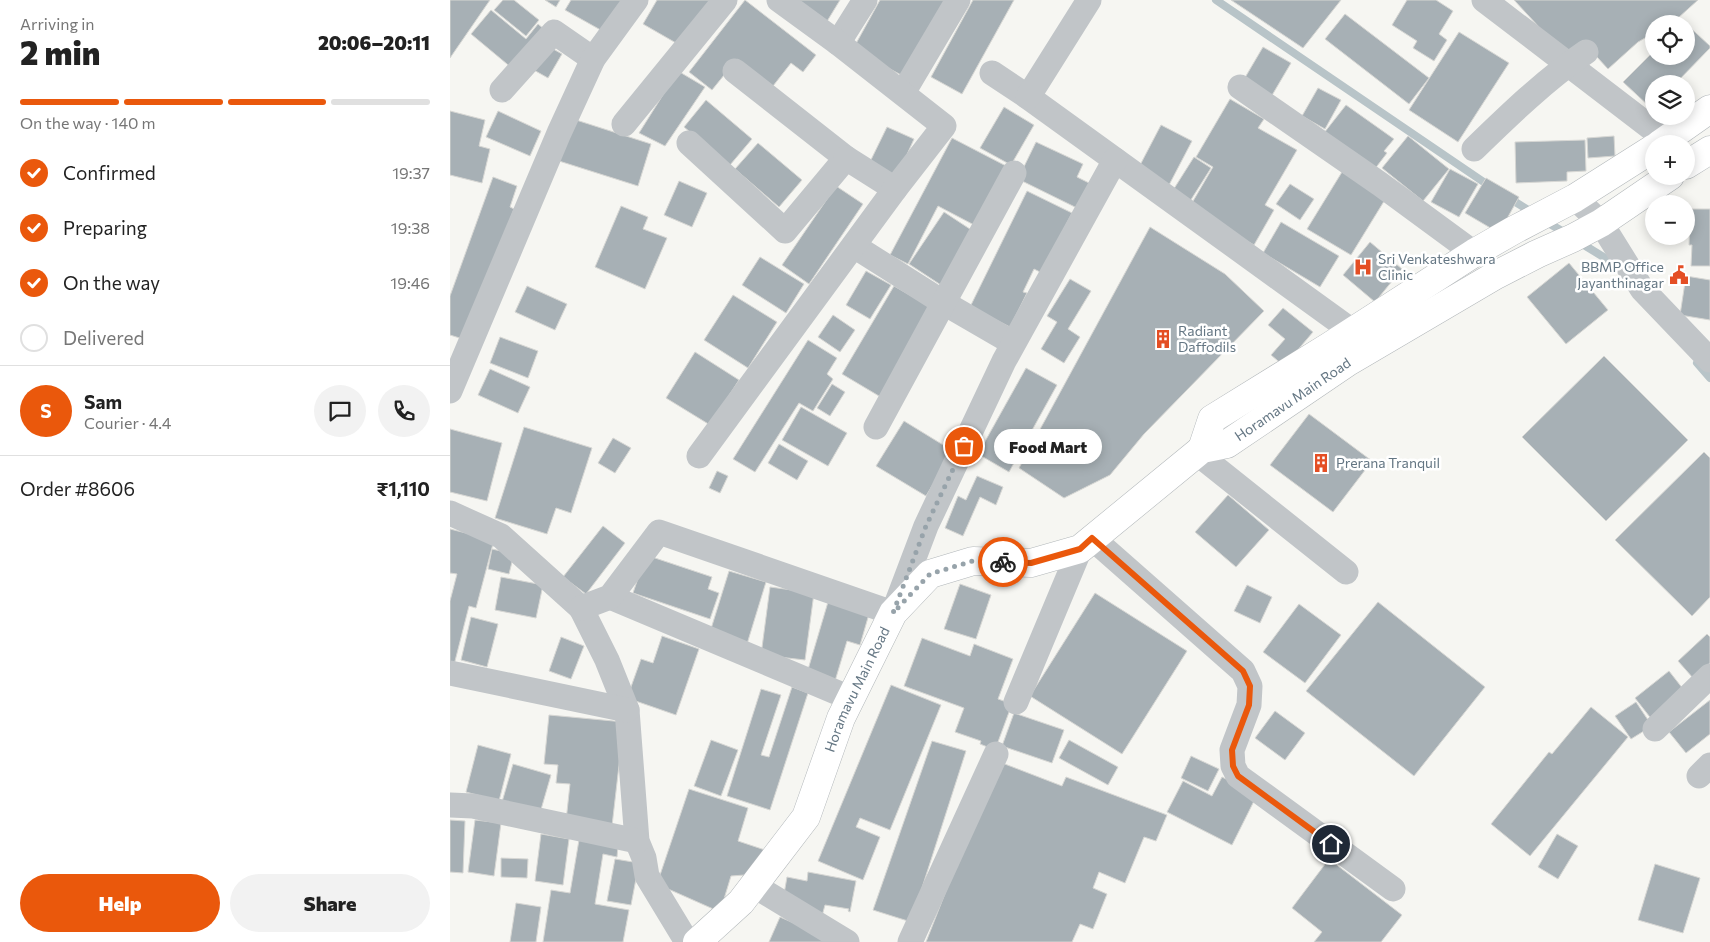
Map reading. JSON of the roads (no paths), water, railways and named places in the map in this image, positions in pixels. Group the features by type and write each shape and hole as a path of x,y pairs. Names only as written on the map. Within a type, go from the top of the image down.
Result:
{"main road":[{"path":"1673,135 1710,109"},
{"path":"1695,159 1710,150"},
{"path":"1200,451 1212,419 1474,253 1575,198 1645,154"},
{"name":"Horamavu Main Road","path":"697,942 740,902 806,816 841,718 893,613 930,574 973,561 1031,563 1086,544 1200,451 1227,444 1348,362 1496,275 1601,223 1657,185"}],"street":[{"path":"450,390 593,59 636,0"},
{"path":"624,124 725,0"},
{"path":"699,456 895,189 944,126 838,42 779,0"},
{"path":"838,42 865,0"},
{"path":"903,93 958,0"},
{"path":"1028,97 1089,0"},
{"path":"1492,2 1577,58 1651,135"},
{"path":"502,90 554,32 593,59"},
{"path":"1474,149 1521,104 1577,58"},
{"path":"735,71 846,158 895,189"},
{"path":"992,73 1352,331"},
{"path":"1240,87 1380,184 1474,253"},
{"path":"689,143 785,230 846,158"},
{"path":"581,608 610,597 659,532 893,613 926,526 1013,343 1115,160"},
{"path":"876,427 1014,174"},
{"path":"1575,198 1601,223 1642,289 1710,360"},
{"path":"854,246 944,303 1013,343"},
{"path":"1200,451 1346,572"},
{"path":"450,514 501,536 581,608 607,660 627,710 637,841 644,858 647,876 687,942"},
{"path":"1016,702 1086,544 1243,671 1250,686 1249,705 1232,750 1233,766 1238,776 1393,889"},
{"path":"610,597 850,698"},
{"path":"450,673 627,710"},
{"path":"1655,729 1710,676"},
{"path":"910,942 996,754"},
{"path":"450,806 473,806 637,841"},
{"path":"753,886 847,942"}],"waterway":[{"path":"1216,0 1491,187"},
{"path":"1509,198 1533,213"},
{"path":"1545,221 1567,234"},
{"path":"1579,242 1610,261 1616,268"},
{"path":"1697,363 1710,378"}],"place":[{"name":"Sri Venkateshwara Clinic","path":"1363,267"},
{"name":"BBMP Office Jayanthinagar","path":"1679,275"},
{"name":"Radiant Daffodils","path":"1163,339"},
{"name":"Food Mart","path":"964,446"},
{"name":"Prerana Tranquil","path":"1321,463"}]}
